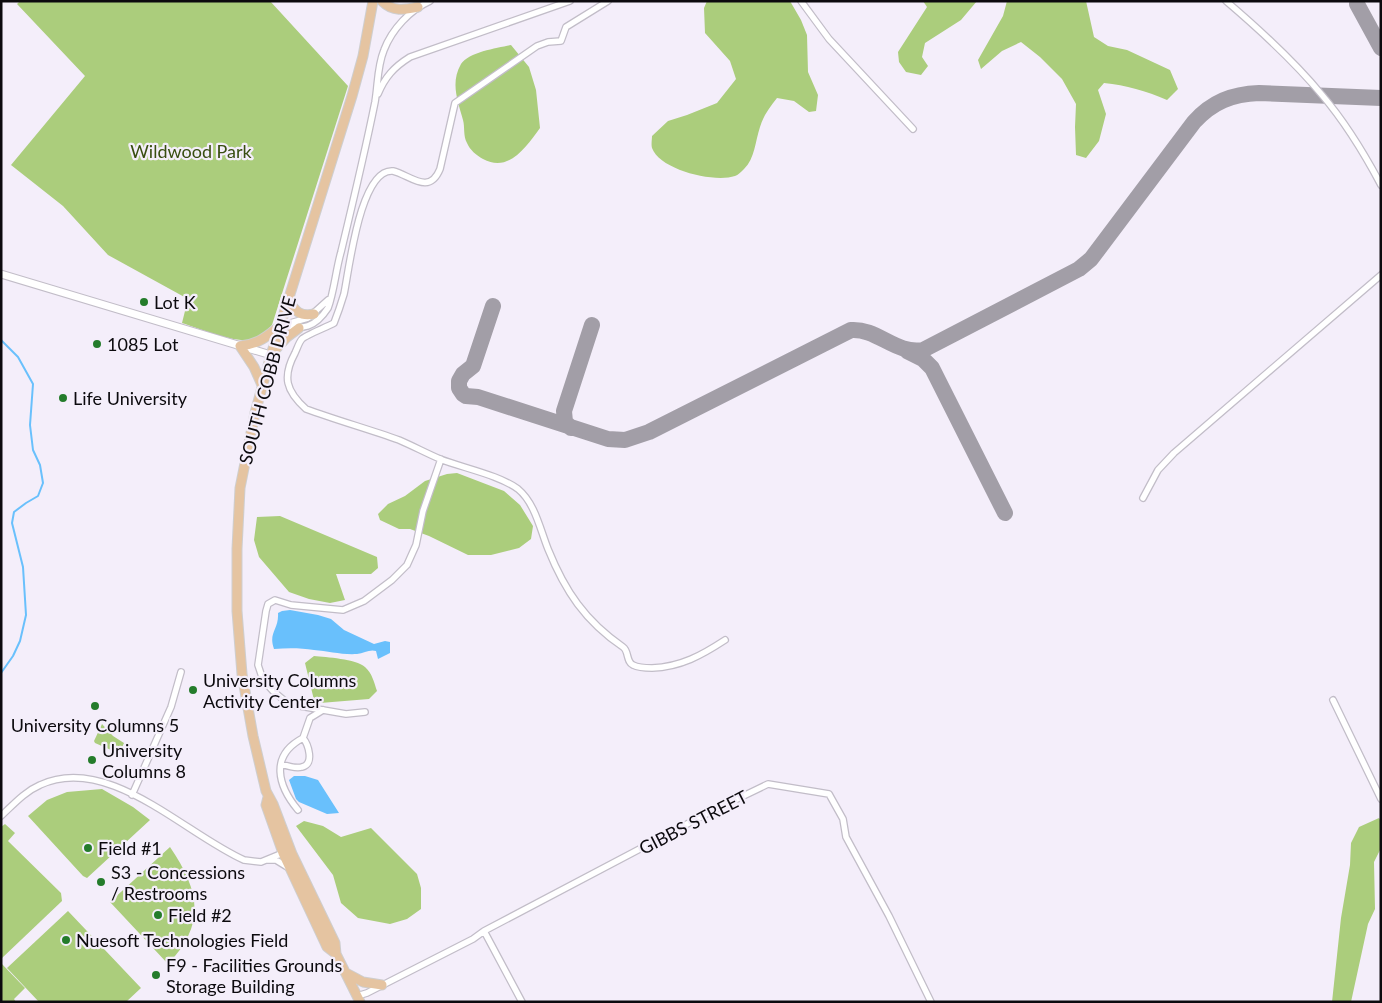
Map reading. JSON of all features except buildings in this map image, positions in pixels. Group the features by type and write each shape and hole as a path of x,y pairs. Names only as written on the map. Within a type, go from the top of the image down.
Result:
{"main road":[{"name":"SOUTH COBB DRIVE","path":"336,954 327,946 289,868 287,854 273,804 268,797 253,736 239,646 236,590 237,528 240,488 248,444 270,355 354,89 363,56 373,1"},
{"path":"382,1 396,10 418,7"},
{"path":"288,300 300,314 314,314"},
{"path":"262,386 254,366 240,346 261,340 281,325"},
{"path":"270,355 287,337 299,328"},
{"name":"SOUTH COBB DRIVE","path":"287,854 335,943 336,954 359,999"},
{"path":"345,972 363,982 382,985"}],"street":[{"path":"281,325 299,328 310,325 328,308 362,166 375,100 378,69 384,48 398,27 418,7 430,1"},
{"path":"375,100 389,73 410,57 570,1"},
{"path":"608,1 566,27 560,41 548,42 537,46 455,103 440,169 435,178 424,183 389,170 380,175 371,189 357,225 344,293 334,323 302,338 291,362 287,377 289,388 294,398 306,409 398,440 441,459 506,482 524,495 538,522 566,588 590,620 626,649 629,662 632,665 646,668 663,668 686,662 725,640"},
{"path":"801,1 829,38 912,129"},
{"path":"1226,1 1291,60 1323,96 1345,124 1381,184"},
{"path":"1,274 270,355"},
{"path":"1143,498 1158,470 1174,453 1381,275"},
{"path":"281,325 304,320 314,314 330,298"},
{"path":"365,712 346,714 294,705 285,701 263,680 259,672 258,658 268,604 275,600 291,605 343,610 364,600 392,580 407,564 416,545 423,511 441,459"},
{"path":"132,795 171,707 181,672"},
{"path":"1332,700 1381,799"},
{"path":"298,810 289,799 280,780 282,764 292,744 303,738 310,718 323,710"},
{"path":"282,764 290,767 302,767 305,765 309,758 309,750 303,738"},
{"path":"1,816 33,788 52,780 88,778 150,804 240,858 255,862 276,860 289,868"},
{"name":"GIBBS STREET","path":"359,999 382,985 473,939 484,931 768,784 829,794 832,797 843,818 846,837 888,916 930,1002"},
{"path":"268,860 273,856 287,854"},
{"path":"484,931 522,1002"}],"green space":[{"name":"Wildwood Park","path":"20,1 270,1 348,86 272,325 257,338 240,340 230,338 182,323 188,299 108,255 63,206 11,165 85,76 17,4"},
{"path":"707,1 790,1 807,35 808,72 818,95 816,111 809,112 794,101 777,98 763,119 753,155 748,165 737,175 726,178 702,176 676,168 665,163 652,148 652,136 668,121 717,103 736,79 730,61 705,33 704,8"},
{"path":"923,1 977,1 961,20 925,43 922,57 928,66 921,75 906,72 899,62 898,52 927,7"},
{"path":"1007,1 1086,1 1094,37 1108,46 1127,50 1170,70 1178,89 1167,100 1136,89 1104,83 1098,90 1106,114 1099,141 1086,158 1076,155 1076,104 1062,79 1040,57 1021,42 1002,51 981,69 978,60 1003,16"},
{"path":"511,45 529,67 536,90 540,128 516,156 501,163 492,162 476,154 466,140 464,123 457,99 456,78 461,64 470,56"},
{"path":"457,473 504,491 520,505 533,526 531,539 519,548 491,555 468,555 429,536 410,529 399,529 380,520 378,514 388,504 405,496 425,481"},
{"path":"280,516 377,557 378,568 371,574 336,574 345,600 330,603 309,599 289,592 259,557 254,540 257,517"},
{"path":"314,656 341,659 361,664 369,672 377,691 369,699 320,703 314,700 305,663"},
{"path":"102,724 113,736 124,743 120,752 118,753 95,743 94,741"},
{"name":"Field #1","path":"102,789 133,807 150,820 87,878 83,876 28,816 47,800 67,792"},
{"path":"1379,818 1381,821 1381,848 1374,862 1375,909 1368,924 1351,1002 1332,1002 1341,918 1350,865 1351,843 1359,827"},
{"path":"304,821 323,826 341,837 371,828 417,874 421,888 421,909 407,919 390,924 358,918 341,903 333,875 296,826"},
{"path":"5,824 15,833 8,841 61,893 62,901 1,959 1,827"},
{"name":"Field #2","path":"170,847 187,878 194,906 189,934 168,964 110,902"},
{"name":"Nuesoft Technologies Field","path":"68,911 141,988 126,1002 39,1002 7,968"},
{"path":"1,963 25,988 14,999 16,1002 1,1002"}],"water":[{"path":"290,610 331,619 344,630 374,644 385,641 390,642 390,653 378,659 376,651 351,654 289,648 274,649 272,639 278,613"},
{"path":"294,776 305,776 318,780 339,813 327,814 299,802 289,780"}],"waterway":[{"path":"1,340 18,357 33,384 30,425 33,450 40,465 43,483 38,496 14,512 12,523 23,567 26,615 20,641 13,656 1,673"}],"taxiway":[{"path":"1357,4 1381,48"},
{"path":"493,306 473,366 463,374 459,381 459,388 463,394 478,397 608,439 625,440 649,432 851,330 869,333 904,349 923,350 1079,269 1091,259 1194,122 1208,109 1223,100 1240,95 1259,93 1381,98"},
{"path":"571,428 565,422 564,411 592,325"},
{"path":"907,351 923,359 932,368 1005,513"}],"place":[{"name":"Lot K","path":"144,302"},
{"name":"1085 Lot","path":"97,344"},
{"name":"Life University","path":"63,398"},
{"name":"University Columns Activity Center","path":"193,690"},
{"name":"University Columns 5","path":"95,706"},
{"name":"University Columns 8","path":"92,760"},
{"name":"Field #1","path":"88,848"},
{"name":"S3 - Concessions / Restrooms","path":"101,882"},
{"name":"Field #2","path":"158,915"},
{"name":"Nuesoft Technologies Field","path":"66,940"},
{"name":"F9 - Facilities Grounds Storage Building","path":"156,975"}]}
